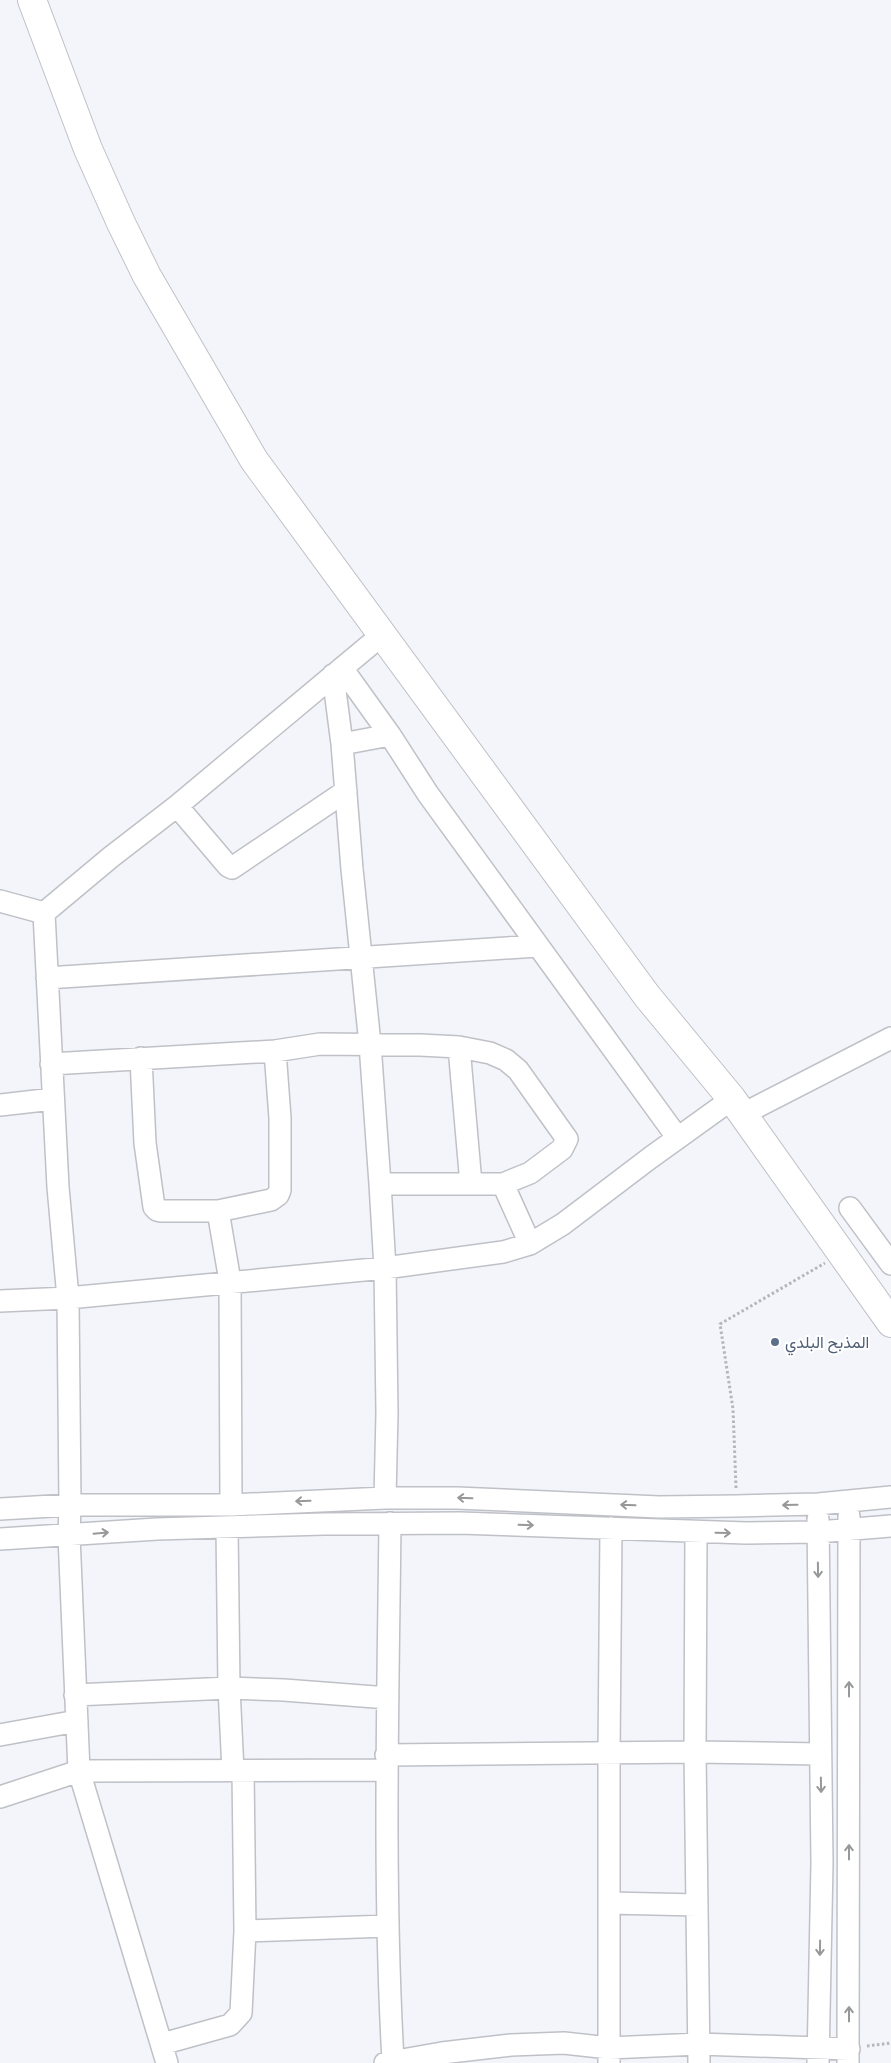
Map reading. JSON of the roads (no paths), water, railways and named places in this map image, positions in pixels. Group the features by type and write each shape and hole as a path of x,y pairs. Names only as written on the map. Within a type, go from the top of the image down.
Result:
{"main road":[{"path":"32,0 88,149 148,276 254,460 647,996 737,1107 841,1254 887,1310"}],"street":[{"path":"44,913 111,857 177,806 383,634"},
{"path":"337,672 390,735 428,794 677,1137"},
{"path":"337,672 346,791 370,1044 385,1268 387,1413 385,1498"},
{"path":"342,744 390,735"},
{"path":"177,806 228,866 232,868 346,791"},
{"path":"0,901 44,913"},
{"path":"44,913 53,1098 68,1298 69,1536 79,1771 165,2054 230,2025 241,2013 245,1931 238,1771 229,1688 226,1528"},
{"path":"46,978 537,946"},
{"path":"0,1301 68,1298 230,1281 385,1268 503,1252 530,1244 563,1224 677,1137 737,1107 891,1038"},
{"path":"51,1064 275,1051 320,1044 459,1047 490,1053 506,1060 518,1070 567,1140 562,1149 530,1173 503,1184 380,1184"},
{"path":"459,1047 471,1184"},
{"path":"141,1058 145,1143 154,1207 161,1211 218,1211 271,1200 278,1195 280,1190 280,1118 275,1051"},
{"path":"0,1105 53,1098"},
{"path":"503,1184 530,1244"},
{"path":"850,1208 891,1264"},
{"path":"218,1211 230,1281 231,1505"},
{"path":"0,1510 70,1505 231,1505 385,1498 457,1498 659,1507 818,1504 891,1498"},
{"path":"390,1523 386,1762 389,2062 512,2044 564,2043 609,2055 848,2056 849,1502"},
{"path":"817,2055 822,1825 818,1504"},
{"path":"0,1540 157,1529 390,1523 460,1522 696,1533 818,1532 891,1526"},
{"path":"609,2055 611,1528"},
{"path":"696,1533 694,1752 699,2054"},
{"path":"75,1695 229,1688 388,1698"},
{"path":"0,1735 77,1721"},
{"path":"0,1797 79,1771 238,1771 386,1762 694,1752 820,1754"},
{"path":"822,1825 849,1824"},
{"path":"610,1903 697,1905"},
{"path":"245,1931 387,1926"}],"place":[{"name":"المذبح البلدي","path":"775,1342"}]}
